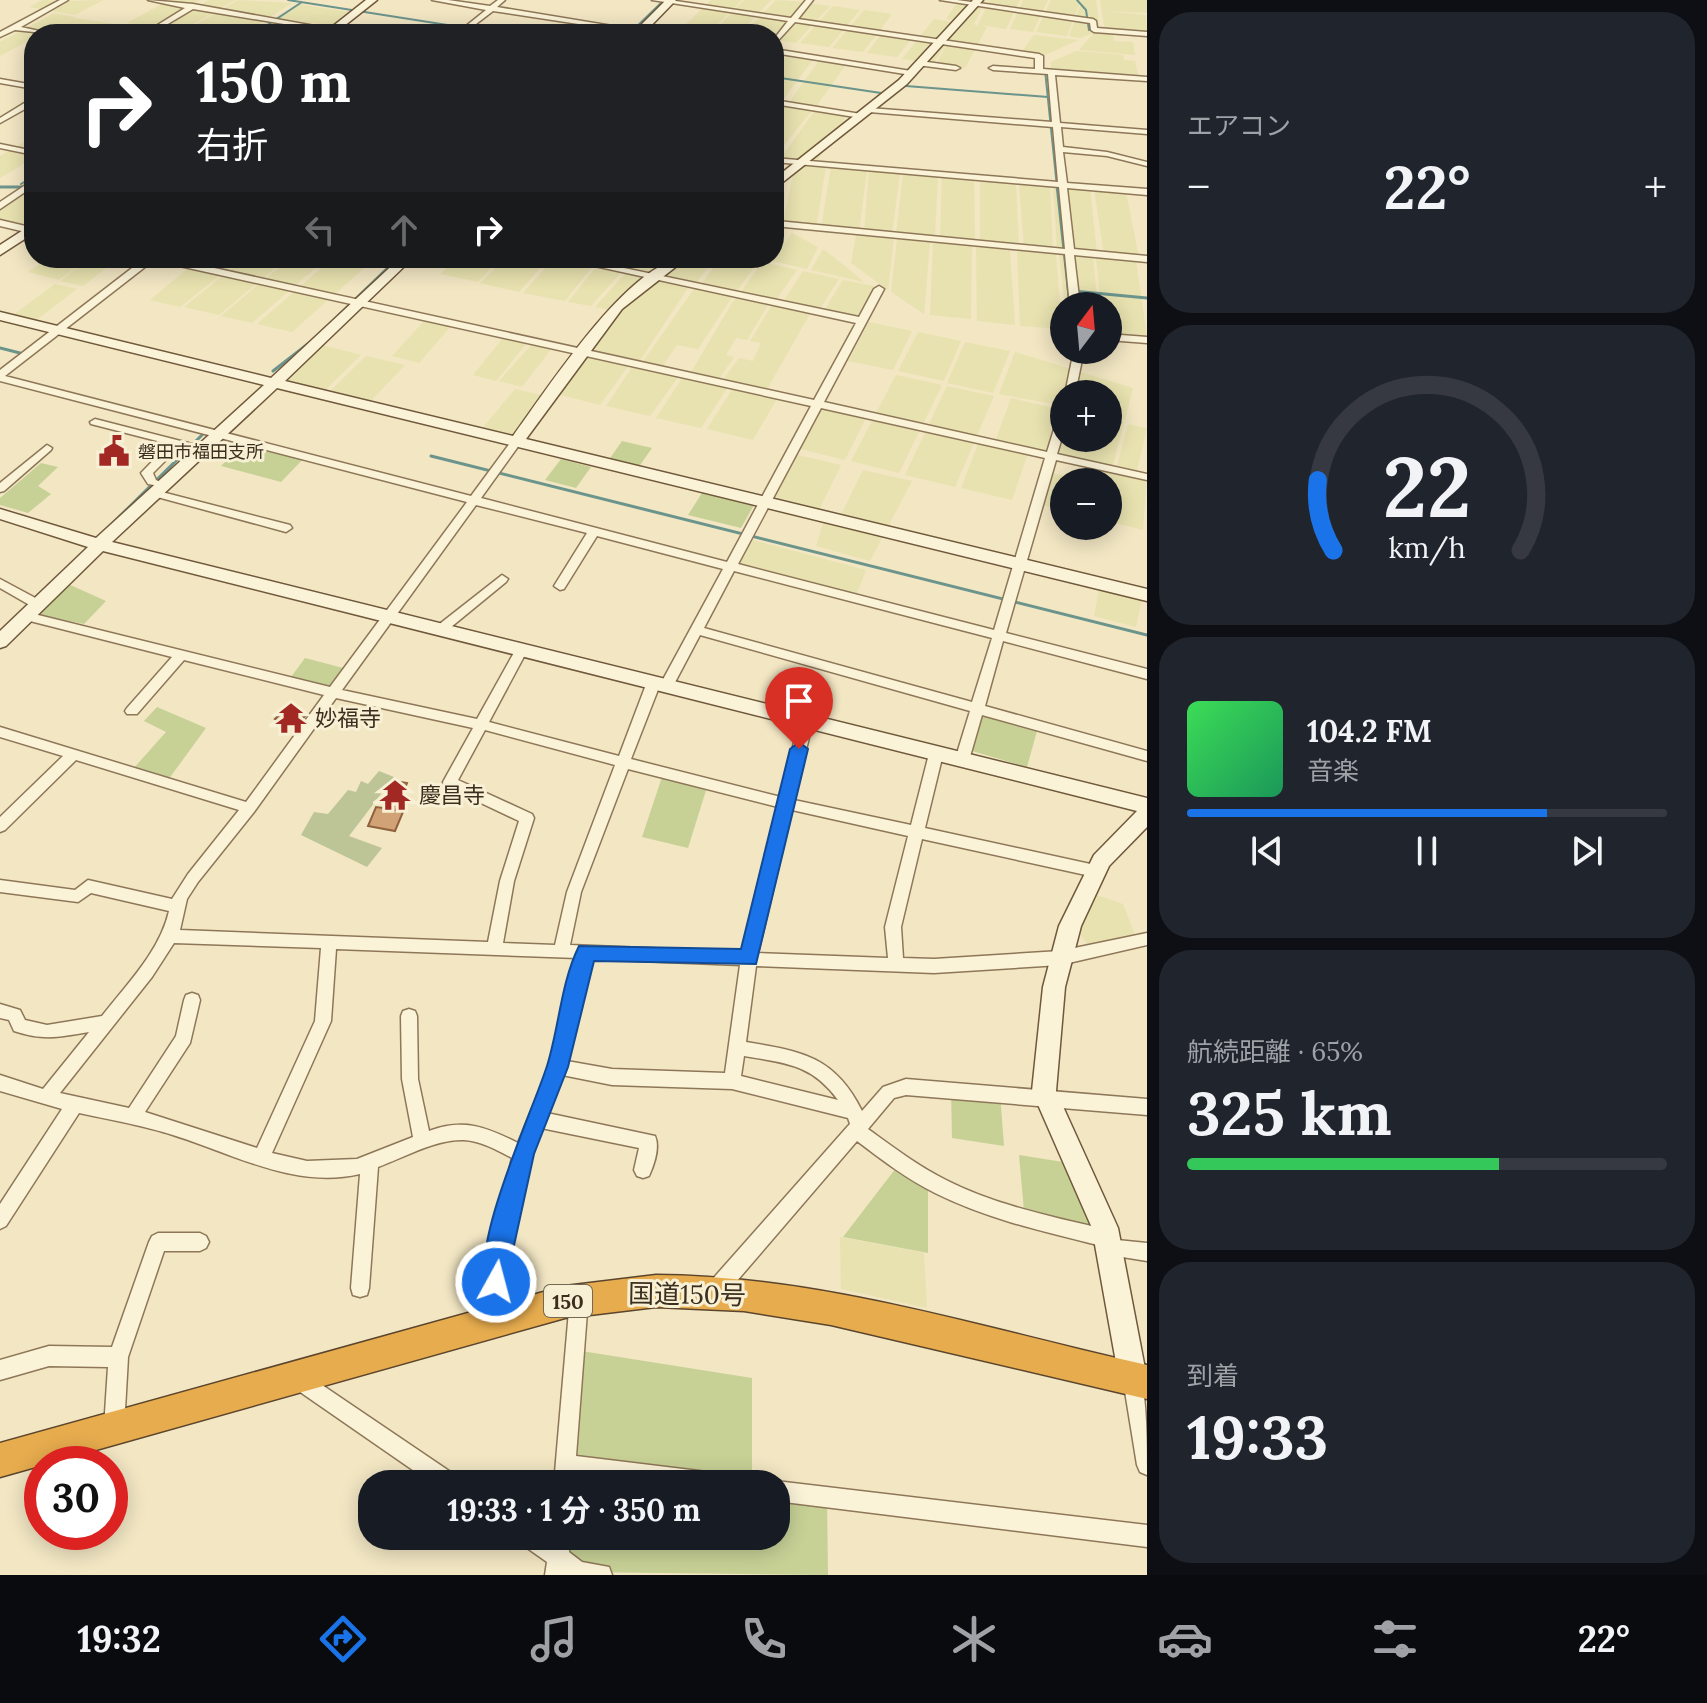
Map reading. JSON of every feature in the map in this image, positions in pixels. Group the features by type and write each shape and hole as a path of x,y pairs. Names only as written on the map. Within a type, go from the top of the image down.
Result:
{"highway":[{"name":"国道150号","path":"0,1460 579,1299 635,1291 717,1289 816,1304 1140,1381"}],"street":[{"path":"0,35 65,0"},
{"path":"151,0 287,24"},
{"path":"163,24 203,0"},
{"path":"341,24 372,0"},
{"path":"435,0 585,24"},
{"path":"472,24 502,0"},
{"path":"655,0 1039,56 1056,124 1073,292"},
{"path":"784,31 810,0"},
{"path":"943,0 976,2 1088,20 1094,30 1147,34"},
{"path":"647,24 670,1"},
{"path":"784,177 911,73 976,2"},
{"path":"0,25 24,30"},
{"path":"784,53 911,73"},
{"path":"920,63 956,68"},
{"path":"993,68 1147,79"},
{"path":"0,81 24,85"},
{"path":"784,103 865,113 1147,132"},
{"path":"0,121 24,107"},
{"path":"0,146 24,151"},
{"path":"1058,149 1107,154 1147,165"},
{"path":"784,161 1147,192"},
{"path":"0,206 24,190"},
{"path":"0,223 24,227"},
{"path":"784,225 1147,259"},
{"path":"0,251 24,235"},
{"path":"0,376 138,268"},
{"path":"209,268 1147,477"},
{"path":"286,528 156,486 147,473 216,433 270,383 318,345 397,268"},
{"path":"606,268 862,321"},
{"path":"46,1098 169,936 178,907 193,878 249,808 617,306 668,268"},
{"path":"561,951 574,892 622,763 661,684 696,630 879,289"},
{"path":"0,316 1147,595"},
{"path":"1122,338 1147,340"},
{"path":"0,376 1147,674"},
{"path":"95,422 189,446"},
{"path":"0,642 30,606 156,486 189,446"},
{"path":"0,489 47,448"},
{"path":"962,760 1052,452"},
{"path":"0,514 97,544 1147,806"},
{"path":"560,586 594,531"},
{"path":"441,629 502,579"},
{"path":"0,583 30,606 182,654 333,693 483,725 786,804 1095,871"},
{"path":"696,630 1147,756"},
{"path":"494,949 507,881 527,818 450,782 522,649"},
{"path":"132,711 182,654"},
{"path":"732,1081 739,1048 749,958 806,721"},
{"path":"0,732 249,808"},
{"path":"0,826 74,754"},
{"path":"896,964 893,927 936,754"},
{"path":"1147,814 1095,871 1070,926 1054,987 1046,1096 1109,1244 1140,1381 1147,1465"},
{"path":"0,886 78,896 88,886 178,907"},
{"path":"169,936 972,965 1060,958 1147,939"},
{"path":"262,1157 323,1021 329,942"},
{"path":"506,1319 496,1282 498,1253 522,1154 557,1067 586,952"},
{"path":"132,1118 184,1038 192,1000"},
{"path":"0,1011 14,1015 20,1026 47,1032 106,1022"},
{"path":"409,1016 410,1079 422,1139"},
{"path":"739,1048 790,1057 822,1069 837,1080 856,1123"},
{"path":"557,1067 612,1077 732,1081 856,1123 923,1177 967,1196 1109,1244 1147,1252"},
{"path":"0,1083 73,1107 213,1138 262,1157 307,1169 357,1167 422,1139 466,1132 522,1154"},
{"path":"717,1289 856,1123 889,1092 906,1087 1046,1096 1147,1107"},
{"path":"0,1220 73,1107"},
{"path":"537,1119 649,1142 643,1170"},
{"path":"360,1288 370,1162"},
{"path":"114,1429 118,1357 158,1242 200,1242"},
{"path":"565,1470 579,1299"},
{"path":"0,1370 49,1356 118,1357"},
{"path":"297,1378 431,1470"},
{"path":"790,1493 1147,1536"},
{"path":"558,1556 588,1574"}],"shaded area":[{"path":"42,0 103,0 75,15 29,7"},
{"path":"169,0 200,0 157,24 127,23"},
{"path":"209,0 235,0 194,24 168,24"},
{"path":"238,0 292,3 259,24 197,24"},
{"path":"711,0 742,0 718,24 686,24"},
{"path":"744,0 771,0 748,24 721,24"},
{"path":"776,0 805,2 784,25 753,24"},
{"path":"959,0 986,0 974,24 977,26 990,0 1020,0 1006,29 980,25 987,27 965,68 936,64 948,43 933,63 902,59 934,19 952,22 936,40 957,21 946,19"},
{"path":"1023,0 1048,0 1033,32 1010,29"},
{"path":"1051,0 1081,0 1067,36 1036,32"},
{"path":"1082,0 1096,0 1100,31 1080,38 1069,36"},
{"path":"1100,0 1147,0 1147,13 1105,11 1146,15 1147,33 1105,31"},
{"path":"806,3 830,6 796,43 784,41 784,29"},
{"path":"298,4 357,13 343,24 298,24 318,10 296,24 265,24"},
{"path":"833,6 860,10 829,47 800,43"},
{"path":"864,10 892,14 863,52 832,48"},
{"path":"54,13 116,24 63,24 74,18 62,24 34,24"},
{"path":"24,29 24,43 0,56 0,42"},
{"path":"1095,32 1113,33 1114,41 1133,42 1135,55 1079,50"},
{"path":"882,33 913,37 897,57 867,53"},
{"path":"1034,35 1078,40 1041,57 1020,54"},
{"path":"1076,51 1123,55 1124,60 1135,61 1139,79 1051,72 1051,62"},
{"path":"789,53 815,57 784,98 784,60"},
{"path":"820,59 847,63 815,108 788,104"},
{"path":"786,105 813,109 784,145"},
{"path":"816,109 848,114 815,164 826,166 816,228 784,225 795,163 784,160 784,153"},
{"path":"24,142 24,164 0,178 0,156"},
{"path":"831,166 867,170 859,232 821,229"},
{"path":"869,170 900,173 892,234 864,232"},
{"path":"903,173 938,175 935,237 896,234"},
{"path":"942,176 974,179 975,243 940,240"},
{"path":"980,180 1016,183 1019,247 980,244"},
{"path":"1019,183 1050,186 1053,250 1024,247"},
{"path":"1053,186 1090,189 1097,253 1057,250"},
{"path":"1094,189 1126,192 1139,258 1104,255"},
{"path":"24,190 24,229 0,223 0,206"},
{"path":"792,233 818,247 807,269 784,264 784,244"},
{"path":"856,235 894,239 888,290 851,263"},
{"path":"897,239 930,242 924,314 891,292"},
{"path":"933,242 972,246 971,319 930,315"},
{"path":"976,246 1010,249 1015,325 977,321"},
{"path":"823,249 850,270 864,282 811,270"},
{"path":"1017,250 1056,254 1059,292 1050,292 1050,328 1020,326"},
{"path":"1059,255 1093,258 1097,292 1063,292"},
{"path":"1096,258 1136,261 1147,336 1122,334 1122,292 1100,292"},
{"path":"34,268 75,268 59,280 28,272"},
{"path":"78,268 106,268 83,286 60,281"},
{"path":"189,268 229,268 180,307 150,300"},
{"path":"233,268 275,268 219,315 184,307"},
{"path":"278,268 315,268 252,323 221,316"},
{"path":"321,268 364,268 292,332 257,324"},
{"path":"447,268 491,268 478,282 440,274"},
{"path":"495,268 540,268 519,292 480,283"},
{"path":"545,268 591,268 565,301 523,293"},
{"path":"595,268 625,268 591,306 568,302"},
{"path":"630,268 662,268 610,310 595,307"},
{"path":"675,268 708,268 695,285 662,279"},
{"path":"713,268 754,268 736,292 701,284"},
{"path":"758,268 797,270 776,300 741,292"},
{"path":"803,271 839,279 819,310 783,302"},
{"path":"843,280 879,287 861,319 824,311"},
{"path":"655,281 688,288 639,362 591,352 623,307"},
{"path":"55,284 77,289 31,324 9,318"},
{"path":"694,289 732,297 698,349 677,345 662,367 642,363"},
{"path":"735,298 768,305 747,340 736,338 726,355 734,357 719,379 690,374"},
{"path":"772,305 811,312 766,391 723,380 739,358 753,361 761,343 750,341"},
{"path":"426,319 452,325 419,363 392,356"},
{"path":"869,322 912,331 893,370 848,361"},
{"path":"918,332 961,341 944,381 898,371"},
{"path":"503,338 527,343 496,381 473,375"},
{"path":"965,342 1010,351 993,393 947,383"},
{"path":"532,344 552,348 522,387 499,381"},
{"path":"322,345 361,355 319,396 279,386"},
{"path":"1015,352 1107,380 1050,380 1050,403 999,394"},
{"path":"366,356 405,365 365,407 324,397"},
{"path":"588,356 629,365 600,405 557,394"},
{"path":"633,366 679,376 650,416 606,406"},
{"path":"896,375 942,385 899,473 851,461"},
{"path":"683,377 728,387 701,428 656,418"},
{"path":"1122,385 1133,388 1125,420 1122,419"},
{"path":"947,386 994,396 955,487 905,475"},
{"path":"733,388 778,397 753,440 707,429"},
{"path":"515,389 550,397 517,441 480,431"},
{"path":"1011,398 1050,407 1050,452 1116,452 1112,468 1092,468 1093,465 1029,450 1012,500 961,488 980,439 995,442"},
{"path":"822,403 868,414 845,460 797,448"},
{"path":"1128,424 1147,428 1136,474 1147,477 1143,530 1122,525 1122,468 1117,468"},
{"path":"793,454 841,465 816,516 766,503"},
{"path":"863,470 912,481 870,561 816,546 824,521 837,523"},
{"path":"1046,472 1050,473 1050,507 1037,504"},
{"path":"745,538 866,570 856,596 735,563"},
{"path":"1100,584 1143,594 1136,627 1094,616"},
{"path":"1090,893 1123,904 1137,940 1092,951 1075,927"},
{"path":"840,1237 924,1253 927,1308 841,1289"}],"green space":[{"path":"246,441 306,456 281,482 221,466"},
{"path":"622,441 652,448 638,468 608,461"},
{"path":"561,459 591,467 576,488 545,480"},
{"path":"41,463 58,467 38,486 51,494 28,513 0,505 0,498"},
{"path":"702,493 754,505 741,528 688,515"},
{"path":"68,584 106,601 84,624 38,615"},
{"path":"305,658 347,669 332,689 291,677"},
{"path":"157,707 206,728 168,780 133,769 166,732 144,721"},
{"path":"976,713 1037,731 1027,767 965,749"},
{"path":"379,771 394,777 349,836 382,848 367,867 301,835 314,812 328,814 348,790 356,792 361,781 368,784"},
{"path":"663,774 708,784 688,848 642,837"},
{"path":"951,1090 1000,1093 1004,1146 952,1138"},
{"path":"1019,1155 1063,1162 1093,1221 1093,1231 1024,1211"},
{"path":"896,1168 928,1189 928,1253 843,1237"},
{"path":"575,1350 752,1378 752,1470 565,1470"},
{"path":"790,1493 827,1497 828,1575 579,1572 567,1550 790,1550"}],"building":[{"name":"妙福寺","path":"287,707 305,716 295,728 275,719"},
{"name":"慶昌寺","path":"394,781 407,783 396,810 403,812 395,831 368,826 376,807 383,808"}],"waterway":[{"path":"288,0 302,2"},
{"path":"639,24 664,0"},
{"path":"1077,0 1086,10 1089,30"},
{"path":"269,24 302,2"},
{"path":"302,2 441,24"},
{"path":"1045,70 1048,97"},
{"path":"784,78 881,93"},
{"path":"906,86 1048,97"},
{"path":"1048,97 1057,187"},
{"path":"1057,185 1068,292"},
{"path":"0,187 24,187"},
{"path":"339,315 388,268"},
{"path":"1073,291 1147,298"},
{"path":"273,371 309,343"},
{"path":"0,348 20,353"},
{"path":"113,523 202,435"},
{"path":"431,456 1147,635"}],"place":[{"name":"磐田市福田支所","path":"114,451"},
{"name":"妙福寺","path":"291,718"},
{"name":"慶昌寺","path":"395,795"}],"route":[{"path":"496,1282 498,1253 522,1154 557,1067 586,952 749,958 799,749"}]}
